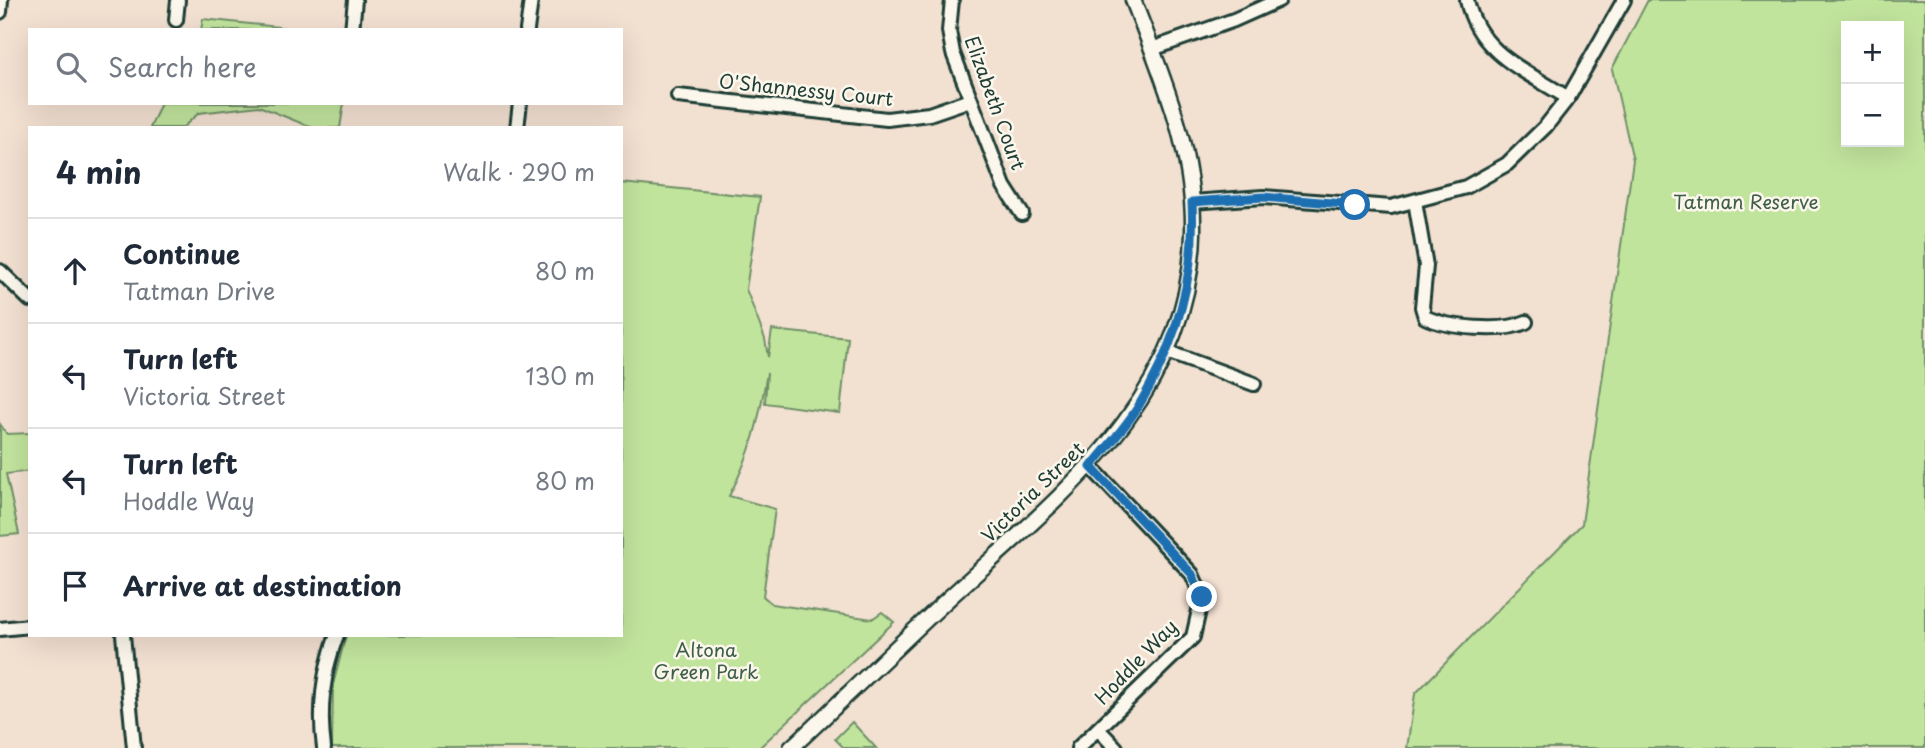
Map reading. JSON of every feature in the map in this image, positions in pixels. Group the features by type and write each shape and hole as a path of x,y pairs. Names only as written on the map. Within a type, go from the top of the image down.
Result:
{"street":[{"path":"0,12 1,0"},
{"path":"176,20 178,0"},
{"path":"352,28 355,0"},
{"path":"527,28 531,0"},
{"name":"Elizabeth Court","path":"952,0 949,31 953,53 1004,186 1022,214"},
{"name":"Victoria Street","path":"791,748 1091,467 1137,409 1167,352 1186,292 1193,234 1190,173 1174,106 1133,0"},
{"path":"1152,49 1234,20 1279,0"},
{"path":"1467,0 1471,22 1486,42 1568,98"},
{"path":"1192,202 1263,197 1391,206 1466,187 1507,164 1546,126 1568,98 1624,0"},
{"name":"O'Shannessy Court","path":"678,96 887,119 929,114 970,100"},
{"path":"517,126 520,105"},
{"path":"1415,201 1426,267 1422,307 1425,317 1452,324 1503,329 1526,322"},
{"path":"0,271 28,298"},
{"path":"1167,352 1254,384"},
{"name":"Hoddle Way","path":"1077,748 1192,636 1202,597 1192,574 1091,467"},
{"path":"0,629 28,626"},
{"path":"123,637 134,748"},
{"path":"324,748 324,681 336,637"},
{"path":"1098,729 1116,748"}],"green space":[{"name":"Tatman Reserve","path":"1648,0 1925,0 1925,748 1407,748 1415,694 1582,524 1633,160 1612,69"},
{"path":"203,19 288,28 201,28"},
{"path":"160,105 344,105 340,126 308,126 259,106 199,113 184,126 151,126"},
{"name":"Altona Green Park","path":"623,183 760,197 746,289 765,339 768,357 772,330 848,338 840,413 765,403 767,373 754,436 729,496 775,509 763,596 772,604 872,619 882,612 894,622 759,748 332,748 333,685 345,637 623,637"},
{"path":"0,424 7,434 28,433 28,471 6,474 19,534 0,536"},
{"path":"852,722 876,748 844,748 835,739"}],"route":[{"path":"1202,597 1192,574 1091,467 1137,409 1167,352 1186,292 1193,234 1192,202 1263,197 1355,205"}]}
